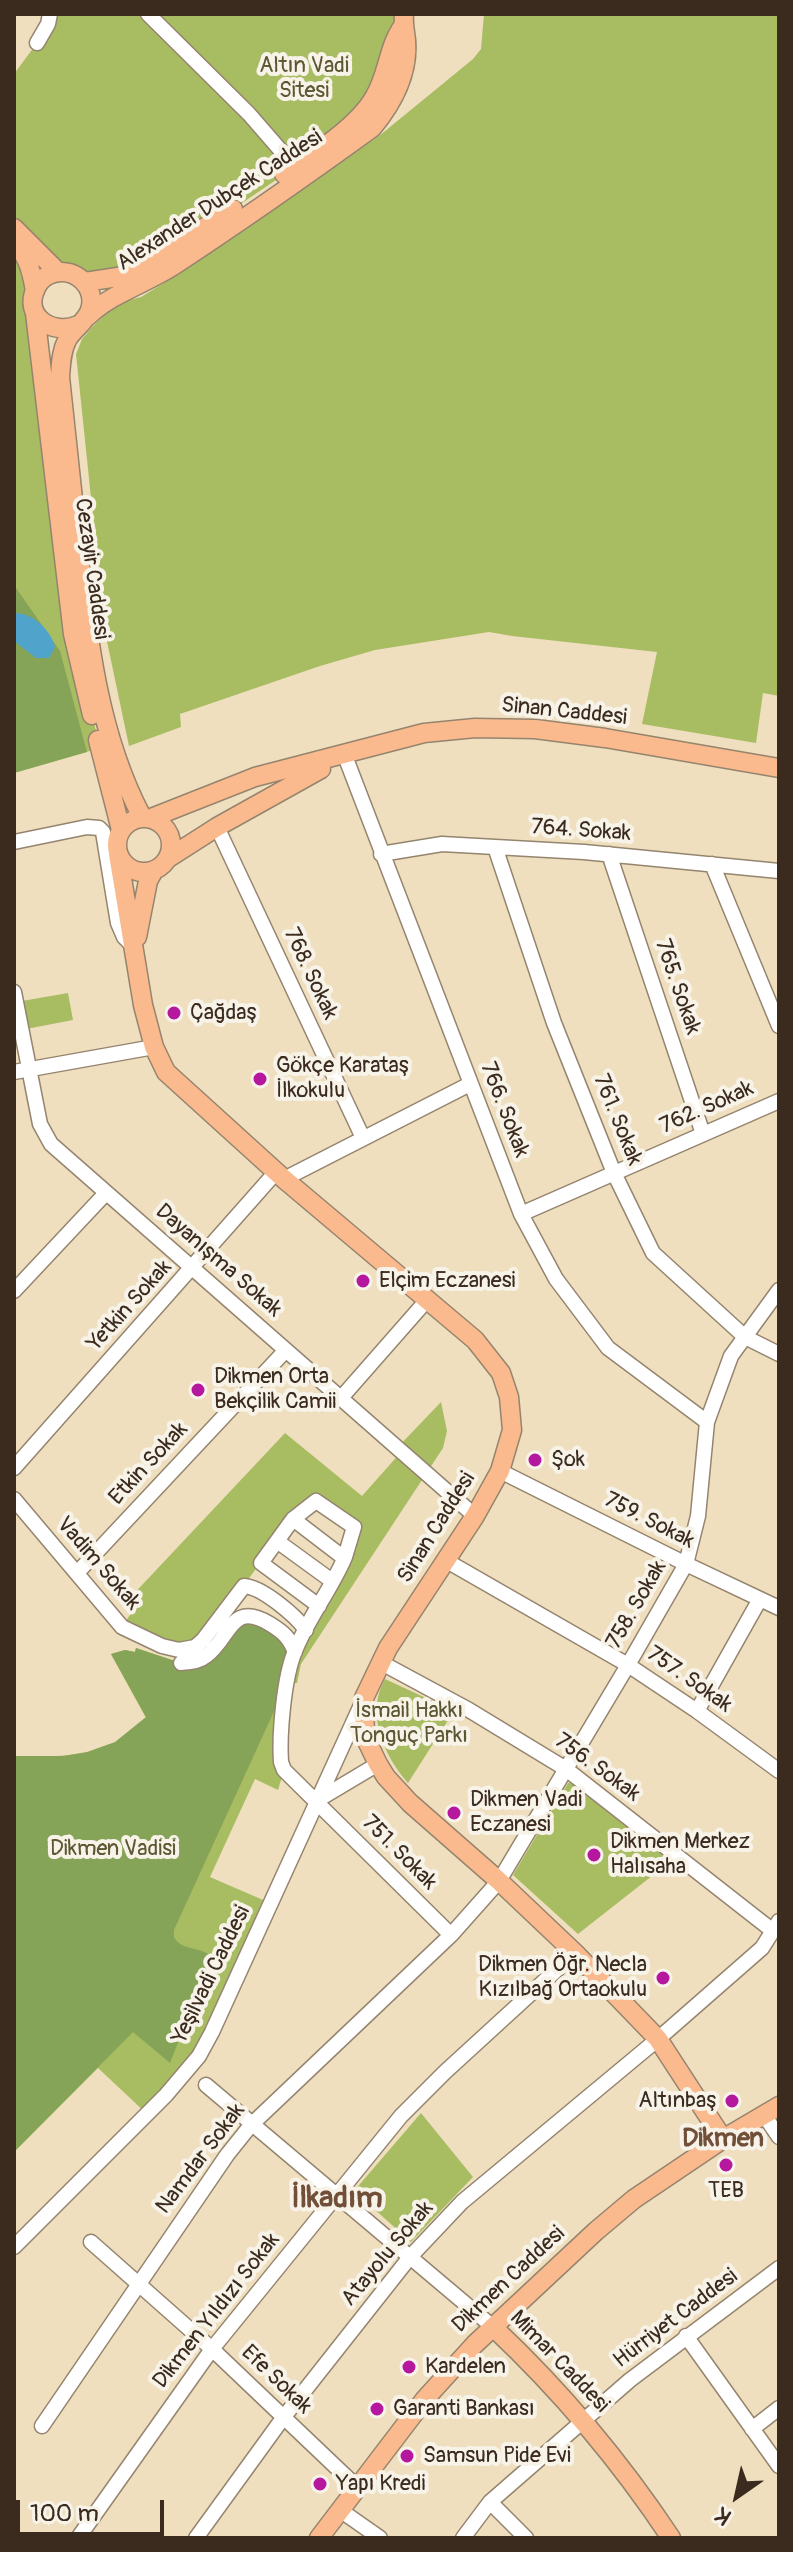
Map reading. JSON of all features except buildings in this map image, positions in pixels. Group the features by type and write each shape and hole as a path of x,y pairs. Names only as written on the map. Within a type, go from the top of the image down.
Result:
{"main road":[{"name":"Alexander Dubçek Caddesi","path":"85,282 131,275 176,248 295,167 363,114 384,77 393,39 402,18"},
{"name":"Alexander Dubçek Caddesi","path":"82,322 102,302 134,289 171,267 372,128 391,106 400,81 406,41 402,18"},
{"path":"14,228 58,272"},
{"path":"14,243 20,247 27,262 35,291"},
{"path":"58,272 68,272 85,282 91,300 82,322 70,329 52,328 44,324 35,311 33,298 41,280 58,272"},
{"name":"Cezayir Caddesi","path":"35,311 51,377 87,633 121,830"},
{"name":"Cezayir Caddesi","path":"51,377 68,338 82,322"},
{"name":"Sinan Caddesi","path":"146,818 255,777 424,733 475,728 535,729 605,738 779,768"},
{"name":"Cezayir Caddesi","path":"104,741 128,791 146,818"},
{"name":"Sinan Caddesi","path":"135,948 148,881 160,865 217,827 345,756"},
{"path":"146,818 165,827 170,852 160,865 137,871 123,862 118,854 117,838 126,823 146,818"},
{"name":"Sinan Caddesi","path":"118,854 143,1005 154,1047 166,1072 280,1176 475,1340 501,1373 509,1397 512,1418 510,1440 500,1471 475,1516 380,1662 364,1698 365,1737 386,1777 410,1803 575,1953 658,2039 723,2139"},
{"name":"Dikmen Caddesi","path":"319,2538 425,2399 493,2327 634,2199 723,2139 772,2111"},
{"name":"Mimar Caddesi","path":"493,2327 543,2375 584,2421 631,2479 671,2538"}],"street":[{"path":"37,43 50,14"},
{"path":"148,14 249,114 295,167"},
{"name":"766. Sokak","path":"345,756 521,1214 556,1279 608,1348 707,1422"},
{"path":"14,842 87,827 99,828 103,832 118,923 124,937 135,948"},
{"name":"768. Sokak","path":"217,827 363,1138"},
{"name":"764. Sokak","path":"381,854 442,844 609,854 779,871"},
{"name":"761. Sokak","path":"495,847 554,1023 614,1173 653,1253 745,1337 779,1354"},
{"name":"765. Sokak","path":"609,854 703,1134"},
{"path":"712,864 779,1026"},
{"name":"Dayanışma Sokak","path":"14,992 21,1071 45,1136 51,1144 475,1516"},
{"path":"21,1071 154,1047"},
{"path":"280,1176 470,1084"},
{"name":"762. Sokak","path":"521,1214 779,1101"},
{"name":"Yetkin Sokak","path":"14,1468 280,1176"},
{"path":"14,1291 106,1193"},
{"name":"758. Sokak","path":"499,1881 686,1564 698,1516 707,1422 731,1356 779,1290"},
{"path":"341,1398 427,1300"},
{"name":"Etkin Sokak","path":"77,1573 286,1350"},
{"name":"759. Sokak","path":"500,1471 779,1608"},
{"name":"Vadim Sokak","path":"14,1499 128,1631 179,1650 211,1642"},
{"path":"293,1519 344,1558 354,1527 316,1501 293,1519 261,1563 319,1606"},
{"path":"277,1541 332,1581"},
{"name":"751. Sokak","path":"344,1558 295,1652 287,1683 281,1762 284,1770 451,1935"},
{"name":"757. Sokak","path":"445,1560 628,1665 779,1771"},
{"path":"211,1642 244,1586 254,1586 306,1630"},
{"path":"697,1711 760,1599"},
{"path":"211,1642 245,1615 285,1633 295,1652"},
{"path":"181,1663 200,1660 211,1664 217,1661 220,1655 211,1642"},
{"name":"756. Sokak","path":"380,1662 469,1710 566,1769 776,1926"},
{"name":"Yeşilvadi Caddesi","path":"14,2247 166,2095 199,2056 364,1698"},
{"path":"316,1802 378,1764"},
{"name":"Namdar Sokak","path":"42,2426 227,2155 251,2125 451,1935 499,1881"},
{"name":"Atayolu Sokak","path":"196,2538 283,2418 410,2257 462,2202 762,1948 776,1926"},
{"name":"Dikmen Yıldızı Sokak","path":"78,2538 212,2349 401,2116 575,1953"},
{"name":"Mimar Caddesi","path":"206,2085 493,2327"},
{"path":"772,2111 779,2137"},
{"name":"Efe Sokak","path":"91,2242 212,2349 357,2487"},
{"name":"Hürriyet Caddesi","path":"463,2538 490,2502 630,2380 779,2268"},
{"path":"686,2336 779,2466"},
{"path":"752,2429 779,2408"},
{"path":"490,2502 526,2538"},
{"path":"340,2510 380,2538"}],"green space":[{"name":"Altın Vadi Sitesi","path":"50,14 397,14 375,96 295,167 131,275 78,276 14,228 14,74 37,43"},
{"path":"484,14 779,14 779,696 763,693 756,743 642,724 657,652 489,632 375,650 320,666 180,714 181,727 129,746 105,632 76,354 82,339 117,303 141,297 177,275 379,136 473,59 481,49"},
{"path":"14,243 20,247 73,634 100,748 14,773"},
{"path":"14,585 60,651 87,752 14,773"},
{"path":"68,993 73,1020 21,1030 16,1002"},
{"name":"Dikmen Vadisi","path":"441,1402 447,1431 443,1448 301,1664 297,1683 287,1683 284,1770 278,1790 255,1779 210,1877 270,1903 212,2032 147,2114 98,2068 14,2152 14,1756 92,1751 120,1740 146,1718 111,1654 125,1650 135,1652 136,1648 181,1663 294,1651 360,1525 317,1495 305,1503 203,1640 188,1649 122,1627 133,1610 127,1601 285,1433 362,1496 401,1452 397,1448"},
{"name":"Dikmen Vadisi","path":"245,1615 291,1641 287,1683 174,1930 177,1941 202,1951 217,1964 219,1971 214,1986 187,2023 170,2063 133,2032 14,2152 14,1756 63,1756 115,1742 146,1717 111,1654 125,1650 135,1652 136,1648 181,1663 195,1662"},
{"name":"İsmail Hakkı Tonguç Parkı","path":"385,1679 454,1711 408,1783 391,1760 380,1734 377,1706"},
{"name":"Dikmen Merkez Halısaha","path":"568,1783 577,1784 671,1861 578,1934 513,1875"},
{"path":"421,2113 473,2177 411,2242 354,2191"}],"water":[{"path":"14,613 28,616 45,628 55,647 49,658 36,658 14,641"}],"place":[{"name":"Çağdaş","path":"174,1013"},
{"name":"Gökçe Karataş İlkokulu","path":"260,1079"},
{"name":"Elçim Eczanesi","path":"363,1281"},
{"name":"Dikmen Orta Bekçilik Camii","path":"198,1390"},
{"name":"Şok","path":"535,1460"},
{"name":"Dikmen Vadi Eczanesi","path":"454,1813"},
{"name":"Dikmen Merkez Halısaha","path":"594,1855"},
{"name":"Dikmen Öğr. Necla Kızılbağ Ortaokulu","path":"663,1978"},
{"name":"Altınbaş","path":"732,2101"},
{"name":"TEB","path":"726,2165"},
{"name":"Kardelen","path":"409,2367"},
{"name":"Garanti Bankası","path":"377,2409"},
{"name":"Samsun Pide Evi","path":"407,2456"},
{"name":"Yapı Kredi","path":"320,2484"}],"district":[{"name":"Dikmen","path":"723,2139"},
{"name":"İlkadım","path":"337,2199"}]}
